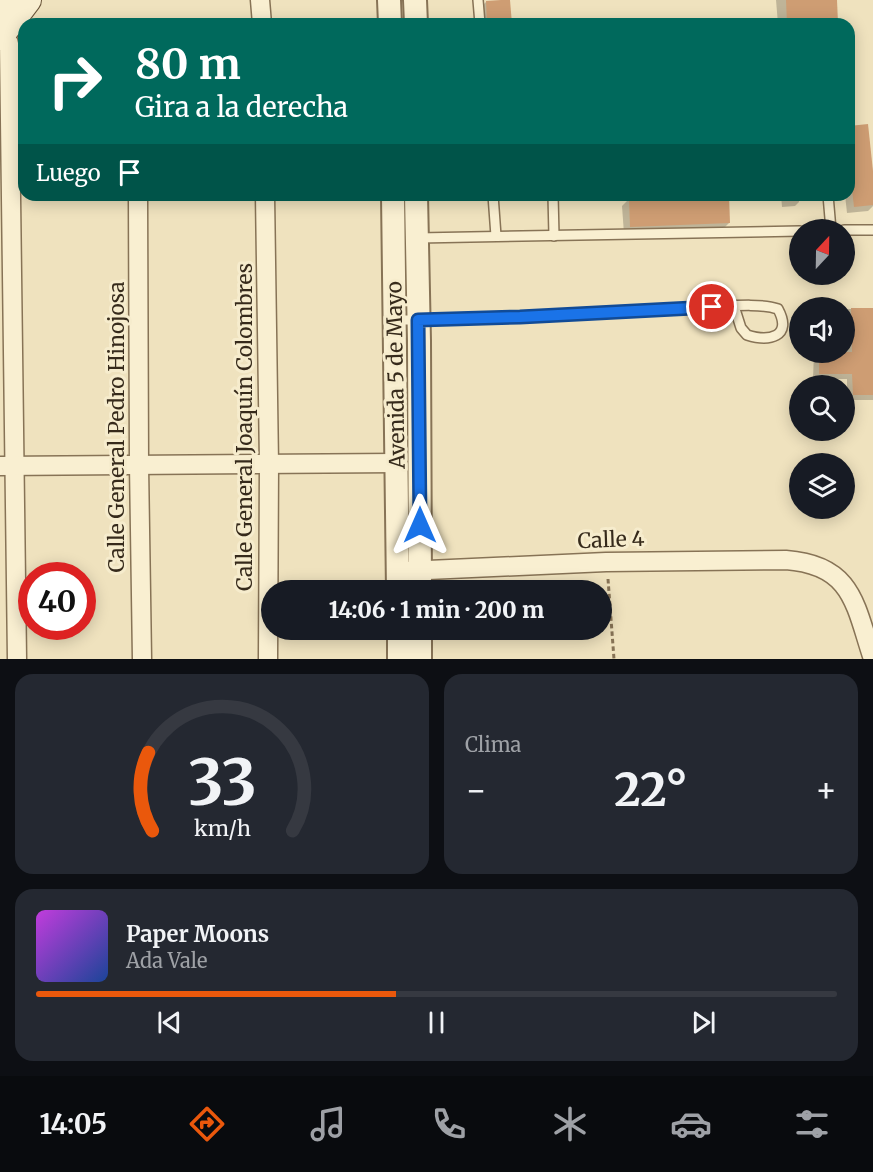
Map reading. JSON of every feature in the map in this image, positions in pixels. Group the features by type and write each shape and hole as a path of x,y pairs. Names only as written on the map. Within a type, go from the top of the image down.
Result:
{"main road":[{"path":"21,18 28,0"},
{"path":"9,49 18,26"}],"street":[{"path":"260,0 262,18"},
{"path":"389,0 390,18"},
{"path":"415,0 416,18"},
{"path":"9,49 8,466 17,659"},
{"name":"Calle General Pedro Hinojosa","path":"138,201 142,659"},
{"name":"Calle General Joaquín Colombres","path":"265,201 268,659"},
{"name":"Avenida 5 de Mayo","path":"393,201 398,463 409,580"},
{"name":"Avenida 5 de Mayo","path":"409,580 418,320 416,201"},
{"path":"8,466 398,463"},
{"name":"Calle 4","path":"419,580 606,562 804,561 823,568 838,578 850,592 873,659"},
{"path":"399,640 399,659"},
{"path":"420,640 420,659"}],"lane":[{"path":"478,0 480,18"},
{"path":"493,201 496,236"},
{"path":"553,201 554,236"},
{"path":"829,201 830,219"},
{"path":"855,230 873,230"},
{"path":"416,238 789,231"},
{"path":"395,320 520,317 734,306 771,307 778,309 781,315 780,333 775,338 747,335 741,328 734,306"}],"path":[{"path":"606,562 615,659"}],"building":[{"path":"510,0 512,18 487,18 486,1"},
{"path":"786,0 837,0 838,18 787,18"},
{"path":"868,124 873,171 873,205 854,207 855,125"},
{"path":"629,201 729,201 730,223 630,227"},
{"path":"855,308 873,308 873,395 855,395 855,375 819,374 819,363 855,363"}],"route":[{"path":"420,525 418,320 712,307"}]}
